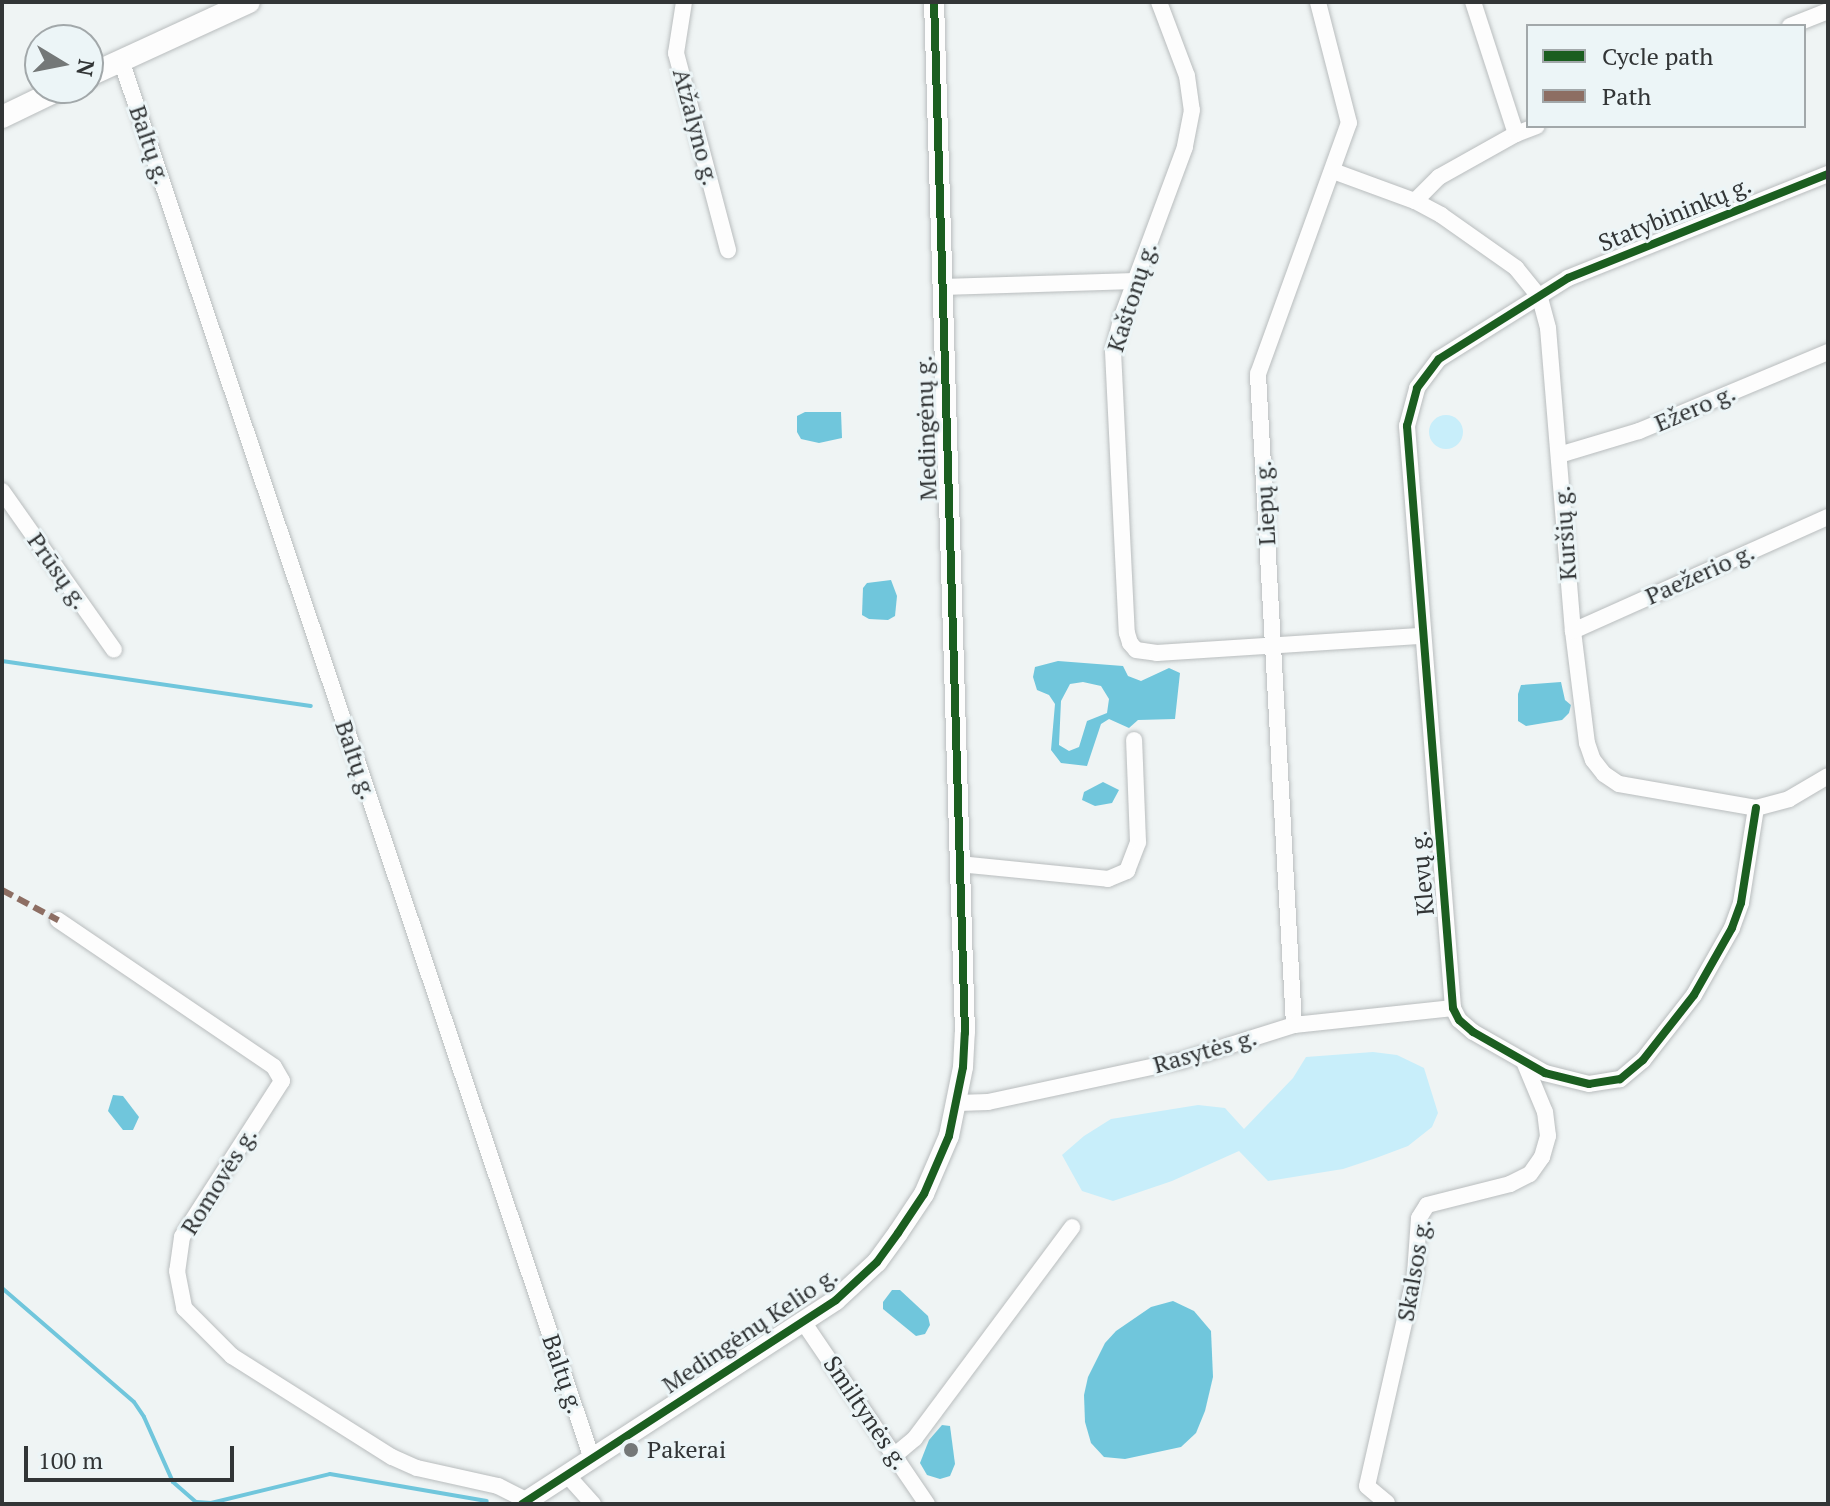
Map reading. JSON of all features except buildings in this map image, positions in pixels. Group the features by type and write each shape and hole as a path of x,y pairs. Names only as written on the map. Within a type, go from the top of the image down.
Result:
{"main road":[{"path":"104,68 249,2"},
{"path":"2,117 29,104"}],"street":[{"name":"Atžalyno g.","path":"684,2 676,53 728,250"},
{"name":"Medingėnų g.","path":"934,2 959,859"},
{"name":"Kaštonų g.","path":"1159,2 1187,76 1192,110 1185,147 1117,333 1111,368 1127,633 1136,650 1157,653 1274,647"},
{"name":"Liepų g.","path":"1294,1025 1258,374 1346,137 1349,112 1318,2"},
{"path":"1473,2 1516,134"},
{"path":"1795,24 1828,11"},
{"name":"Baltų g.","path":"121,60 592,1459"},
{"path":"1415,201 1439,177 1532,128"},
{"name":"Kuršių g.","path":"1333,171 1415,201 1516,268 1540,298 1548,328 1573,631 1587,743 1593,760 1604,774 1619,784 1756,808 1789,799 1828,776"},
{"name":"Statybininkų g.","path":"1540,298 1568,278 1828,174"},
{"path":"942,287 1135,281"},
{"name":"Klevų g.","path":"1453,1008 1407,445 1411,405 1427,372 1439,359 1540,298"},
{"name":"Ežero g.","path":"1559,455 1639,431 1828,352"},
{"name":"Prūsų g.","path":"2,491 114,650"},
{"name":"Paežerio g.","path":"1573,631 1828,517"},
{"path":"1274,647 1422,636"},
{"path":"959,859 1108,879 1127,871 1138,842 1134,740"},
{"path":"1453,1008 1473,1032 1525,1064 1570,1081 1604,1084 1620,1079 1643,1060 1694,995 1737,916 1756,808"},
{"name":"Medingėnų Kelio g.","path":"524,1503 804,1323 859,1280 898,1233 937,1166 958,1103 965,1033 959,859"},
{"name":"Romovės g.","path":"58,920 274,1067 282,1081 182,1237 177,1271 184,1308 232,1356 392,1457 417,1468 498,1486 524,1503"},
{"name":"Rasytės g.","path":"958,1103 988,1102 1180,1061 1294,1025 1453,1008"},
{"name":"Skalsos g.","path":"1387,1503 1367,1486 1415,1274 1419,1218 1427,1205 1510,1184 1530,1174 1542,1157 1548,1136 1545,1112 1525,1064"},
{"path":"895,1455 915,1438 1072,1227"},
{"name":"Smiltynės g.","path":"804,1323 927,1504"},
{"path":"567,1475 593,1504"}],"shaded area":[{"path":"1446,415 1458,420 1463,432 1458,444 1446,449 1434,444 1429,432 1434,420"},
{"path":"1373,1052 1397,1055 1424,1068 1438,1113 1432,1127 1408,1146 1343,1169 1268,1181 1239,1151 1172,1181 1113,1201 1082,1191 1062,1155 1111,1119 1198,1105 1225,1108 1244,1129 1293,1078 1306,1057"}],"water":[{"path":"805,412 841,412 842,438 819,443 801,439 797,432 797,416"},
{"path":"891,580 897,596 895,616 888,620 869,619 862,615 863,588 867,583"},
{"path":"1058,661 1123,666 1128,676 1141,681 1169,668 1180,673 1175,719 1138,720 1129,728 1109,719 1101,724 1087,766 1061,763 1051,750 1055,704 1049,695 1037,690 1033,677 1035,667","holes":["1083,682 1101,686 1109,699 1107,713 1087,721 1079,747 1069,751 1059,745 1061,701 1070,684"]},
{"path":"1561,682 1565,700 1571,705 1569,713 1562,720 1526,726 1518,721 1521,685"},
{"path":"1103,782 1119,790 1112,803 1095,806 1082,800 1084,792"},
{"path":"113,1095 123,1096 139,1117 133,1130 123,1130 108,1111"},
{"path":"892,1290 900,1290 928,1316 930,1325 925,1334 916,1336 883,1309 883,1302"},
{"path":"1173,1301 1194,1311 1211,1331 1213,1377 1196,1433 1181,1447 1125,1459 1104,1457 1091,1443 1085,1422 1084,1395 1088,1377 1105,1343 1116,1331 1151,1307"},
{"path":"942,1425 950,1426 955,1464 950,1476 940,1479 927,1475 920,1463 929,1440"}],"waterway":[{"path":"2,661 311,706"},
{"path":"2,1288 134,1402 144,1417 173,1482 196,1502 211,1503 330,1474 487,1501"}],"marked path":[{"path":"2,890 58,920"}],"cycle path":[{"path":"522,1504 836,1300 877,1262 898,1233 924,1194 949,1136 963,1067 965,1033 934,2"},
{"path":"1756,808 1741,903 1732,928 1694,995 1643,1060 1620,1079 1589,1084 1545,1073 1473,1032 1459,1020 1453,1008 1407,426 1417,388 1439,359 1568,278 1828,174"}],"place":[{"name":"Pakerai","path":"631,1450"}]}
